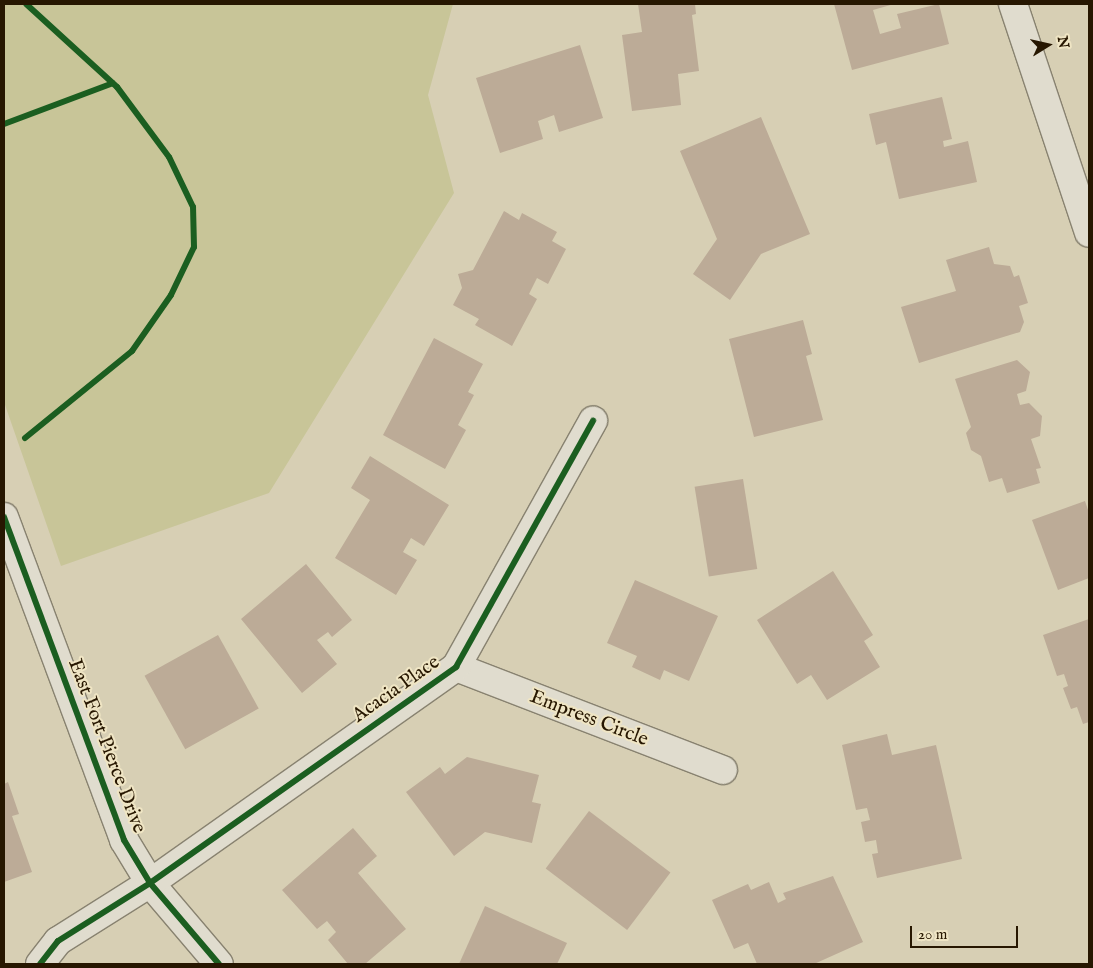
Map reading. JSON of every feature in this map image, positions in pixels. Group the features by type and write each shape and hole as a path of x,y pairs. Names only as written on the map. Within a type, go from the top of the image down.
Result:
{"street":[{"path":"1014,4 1084,194 1089,233"},
{"name":"Acacia Place","path":"40,964 58,941 150,883 456,666 593,422"},
{"name":"East Fort Pierce Drive","path":"4,517 124,840 150,883 219,964"},
{"name":"Empress Circle","path":"456,666 723,770"}],"shaded area":[{"path":"4,4 453,4 428,95 454,193 269,493 61,566 4,402"}],"building":[{"path":"638,4 695,4 696,14 692,15 699,71 678,74 681,105 632,111 622,35 642,32"},
{"path":"834,4 894,4 873,10 880,34 901,28 897,14 939,4 949,44 852,70"},
{"path":"580,45 603,118 559,132 554,115 538,121 543,139 500,153 476,78"},
{"path":"942,97 952,139 943,141 944,147 968,141 977,182 899,199 886,142 876,145 869,114"},
{"path":"761,117 810,234 761,254 730,300 693,274 717,239 680,151"},
{"path":"504,211 519,220 522,213 557,232 552,241 566,249 548,284 537,278 529,294 537,299 512,346 475,325 479,319 453,305 462,288 458,274 473,270"},
{"path":"989,247 994,264 1010,266 1014,277 1019,275 1028,303 1019,306 1024,322 1020,332 919,363 901,307 956,291 946,260"},
{"path":"803,320 812,354 806,356 823,420 754,437 729,339"},
{"path":"434,338 483,364 468,392 474,395 458,425 466,430 445,469 383,435"},
{"path":"1017,360 1030,372 1026,391 1017,394 1020,405 1029,403 1042,416 1040,436 1031,439 1041,468 1036,469 1040,483 1007,493 1002,478 989,482 981,456 971,450 966,433 971,427 955,379"},
{"path":"370,456 449,505 424,546 411,538 403,552 417,560 396,595 335,558 370,500 351,488"},
{"path":"743,479 757,569 709,577 695,487"},
{"path":"1085,501 1089,513 1089,578 1058,590 1032,520"},
{"path":"306,564 352,620 332,637 328,632 317,640 337,664 302,693 241,619"},
{"path":"833,571 873,635 864,641 880,667 827,700 811,675 797,684 757,620"},
{"path":"635,580 718,616 689,681 664,670 660,680 632,667 637,656 607,643"},
{"path":"1089,619 1089,722 1083,724 1077,707 1071,709 1063,688 1068,686 1064,674 1057,676 1043,635"},
{"path":"218,635 259,708 185,749 145,676"},
{"path":"887,734 892,755 936,745 962,859 877,878 872,854 878,853 876,840 865,842 861,822 870,820 867,808 856,810 842,745"},
{"path":"467,757 539,775 532,802 541,804 532,843 485,832 454,856 406,792 440,767 445,774"},
{"path":"8,782 19,814 12,816 32,872 4,882 4,784"},
{"path":"589,811 670,872 627,930 546,869"},
{"path":"353,828 377,856 358,873 406,929 365,964 348,964 328,940 336,932 327,921 317,929 282,890"},
{"path":"833,876 863,942 814,964 757,964 748,943 734,949 712,900 748,884 751,890 769,882 778,903 786,899 783,893"},
{"path":"485,906 567,943 557,964 459,964"}],"cycle path":[{"path":"25,438 132,351 171,295 194,247 193,207 169,157 117,87 26,4"},
{"path":"4,124 113,83"},
{"path":"40,964 58,941 150,883 456,667 593,421"},
{"path":"4,517 124,840 150,883 219,964"}]}
